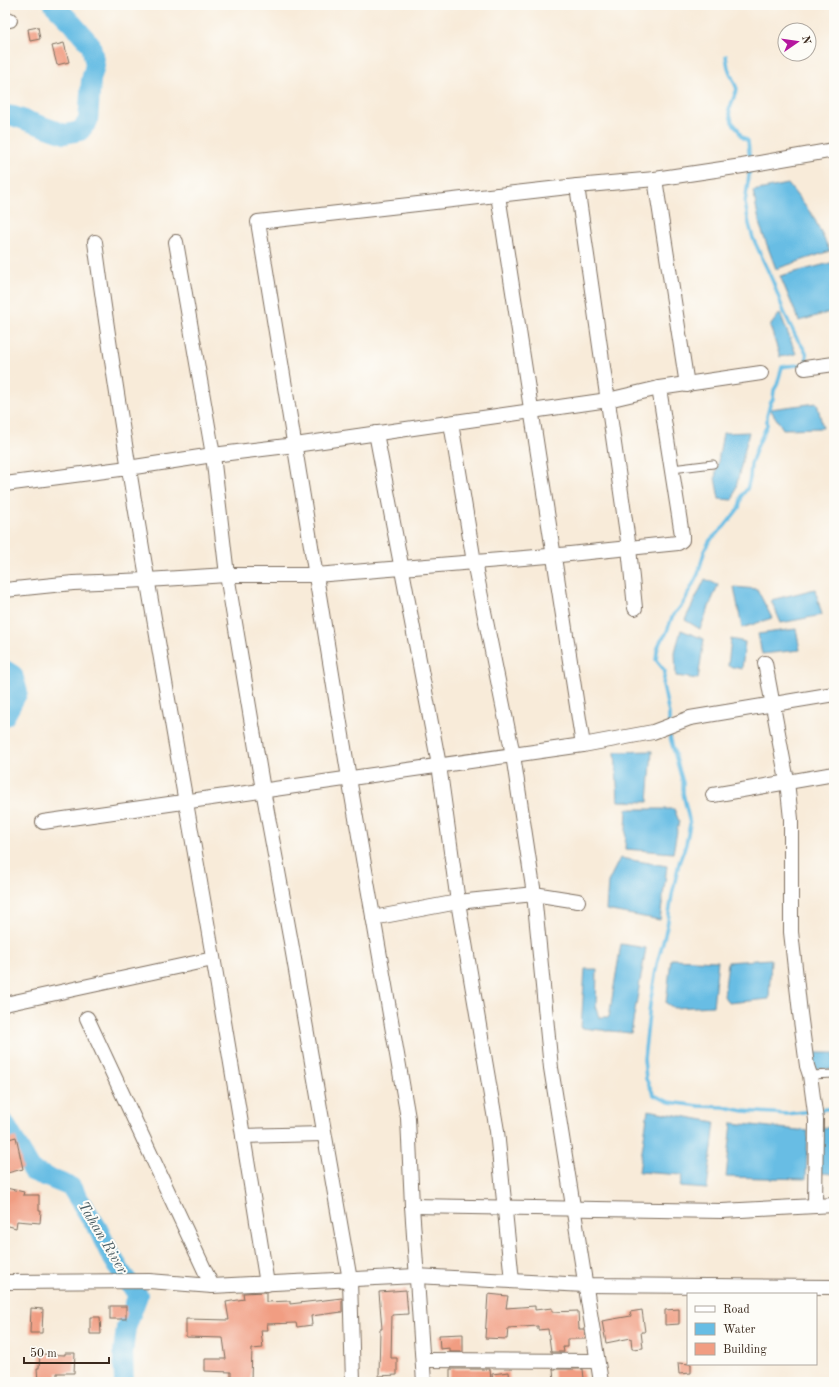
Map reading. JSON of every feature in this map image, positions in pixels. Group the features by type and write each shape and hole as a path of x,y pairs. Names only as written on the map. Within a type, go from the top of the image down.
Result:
{"street":[{"path":"424,1382 416,1276 408,1118 349,778 258,222 577,186 655,179 758,164 834,150"},
{"path":"655,179 687,385"},
{"path":"577,186 629,548 635,608"},
{"path":"498,195 583,745"},
{"path":"95,242 107,334 128,468 244,1136 267,1284"},
{"path":"176,242 213,455 227,575 263,790 350,1280 353,1382"},
{"path":"805,368 834,364"},
{"path":"5,484 295,445 608,400 659,388 761,373"},
{"path":"5,590 73,583 227,575 316,574 402,568 554,556 678,543 682,540 682,536 659,388"},
{"path":"450,423 474,562 513,755 534,894 552,1068 601,1382"},
{"path":"376,433 439,765 458,902 497,1131 512,1282"},
{"path":"765,663 787,781 791,819 791,932 807,1066 810,1075 816,1120 815,1206"},
{"path":"43,822 583,745 653,732 690,718 772,703 834,694"},
{"path":"713,794 834,774"},
{"path":"374,918 458,902 534,894 578,901"},
{"path":"5,1004 213,959"},
{"path":"87,1018 212,1286"},
{"path":"244,1136 324,1134"},
{"path":"412,1206 574,1210 722,1211 834,1205"},
{"path":"5,1282 149,1281 212,1286 416,1276 585,1285 834,1287"},
{"path":"423,1360 597,1361"}],"lane":[{"path":"672,469 714,464"},
{"path":"810,1075 834,1074"}],"water":[{"path":"788,184 813,216 830,251 776,269 760,226 753,191"},
{"path":"834,262 834,311 799,321 780,276"},
{"path":"780,313 796,354 780,357 770,326"},
{"path":"817,403 823,428 783,429 770,409"},
{"path":"749,432 733,500 719,499 715,478 723,433"},
{"path":"705,579 718,585 700,629 685,620"},
{"path":"734,587 757,589 772,618 742,628"},
{"path":"815,589 822,615 781,623 771,600"},
{"path":"796,629 800,650 762,654 758,634"},
{"path":"681,630 704,639 698,679 676,676 675,652"},
{"path":"731,639 745,642 742,669 728,666"},
{"path":"652,751 648,802 618,801 615,752"},
{"path":"627,809 674,809 679,821 673,853 625,849"},
{"path":"620,858 667,866 660,920 606,910 608,882"},
{"path":"621,944 646,948 631,1033 581,1028 585,969 597,969 596,1009 599,1017 609,1017"},
{"path":"671,959 718,961 713,1006 674,1008 666,1003"},
{"path":"771,959 769,999 728,1003 724,996 728,962"},
{"path":"809,1053 834,1053 834,1069 809,1069"},
{"path":"648,1110 715,1122 707,1189 680,1187 682,1175 639,1172"},
{"path":"732,1123 808,1131 806,1179 726,1177"},
{"path":"819,1127 834,1128 834,1174 819,1173"}],"building":[{"path":"38,27 40,39 30,41 28,29"},
{"path":"64,43 69,62 57,65 52,46"},
{"path":"16,1137 23,1169 7,1173 5,1164 5,1140"},
{"path":"6,1188 24,1192 23,1195 39,1195 39,1211 41,1211 40,1223 17,1221 16,1228 5,1225"},
{"path":"406,1290 408,1314 392,1315 391,1358 397,1358 397,1375 379,1376 380,1329 382,1329 379,1292"},
{"path":"266,1292 266,1302 290,1301 290,1304 342,1298 342,1312 311,1316 312,1325 297,1327 296,1323 267,1324 268,1330 261,1330 263,1348 252,1349 251,1380 231,1379 231,1372 205,1371 205,1359 226,1359 223,1338 186,1337 186,1319 229,1320 226,1302 244,1299 243,1293"},
{"path":"488,1294 508,1296 506,1308 535,1306 535,1310 552,1308 552,1312 578,1311 579,1329 584,1329 586,1339 567,1339 567,1347 563,1347 564,1352 551,1352 548,1329 538,1330 538,1326 508,1328 507,1339 485,1338"},
{"path":"110,1306 126,1306 126,1319 110,1319"},
{"path":"31,1308 43,1309 42,1333 30,1333"},
{"path":"679,1309 679,1324 665,1325 665,1310"},
{"path":"642,1310 645,1332 641,1332 643,1348 632,1349 631,1338 606,1343 602,1321 631,1316 630,1312"},
{"path":"90,1317 100,1317 101,1334 90,1334"},
{"path":"463,1334 463,1352 450,1352 450,1348 440,1349 439,1335"},
{"path":"65,1353 75,1353 74,1373 57,1373 57,1382 38,1382 37,1368 39,1368 40,1354 65,1355"},
{"path":"678,1363 691,1365 691,1373 679,1374"},
{"path":"450,1369 490,1369 491,1380 450,1380"},
{"path":"553,1369 583,1369 584,1379 554,1382"},
{"path":"509,1372 510,1382 493,1382 492,1374"}],"waterway":[{"name":"Tahan River","path":"5,115 13,116 65,134 80,131 88,121 91,80 95,65 91,45 54,5"},
{"path":"726,56 728,68 737,89 729,110 732,122 738,129 741,136 748,141 750,162"},
{"path":"669,722 669,714 663,685 665,671 656,660 660,642 666,634 673,615 684,602 698,574 705,549 710,540 724,527 739,508 742,495 747,489 750,478 751,464 767,425 767,416 770,404 773,399 774,390 782,367 806,363 807,358 806,352 796,337 784,312 773,282 753,238 745,203 750,168"},
{"name":"Tahan River","path":"5,670 13,675 18,692 5,716"},
{"path":"668,730 683,783 683,793 690,824 686,844 679,863 667,927 657,964 650,1004 644,1059 646,1079 654,1095 669,1102 699,1106 724,1107 744,1111 787,1114 812,1111"},
{"path":"818,1110 834,1108"},
{"name":"Tahan River","path":"5,1124 32,1171 71,1187 98,1229 109,1252 123,1275 138,1295 126,1328 123,1353 124,1382"}]}
